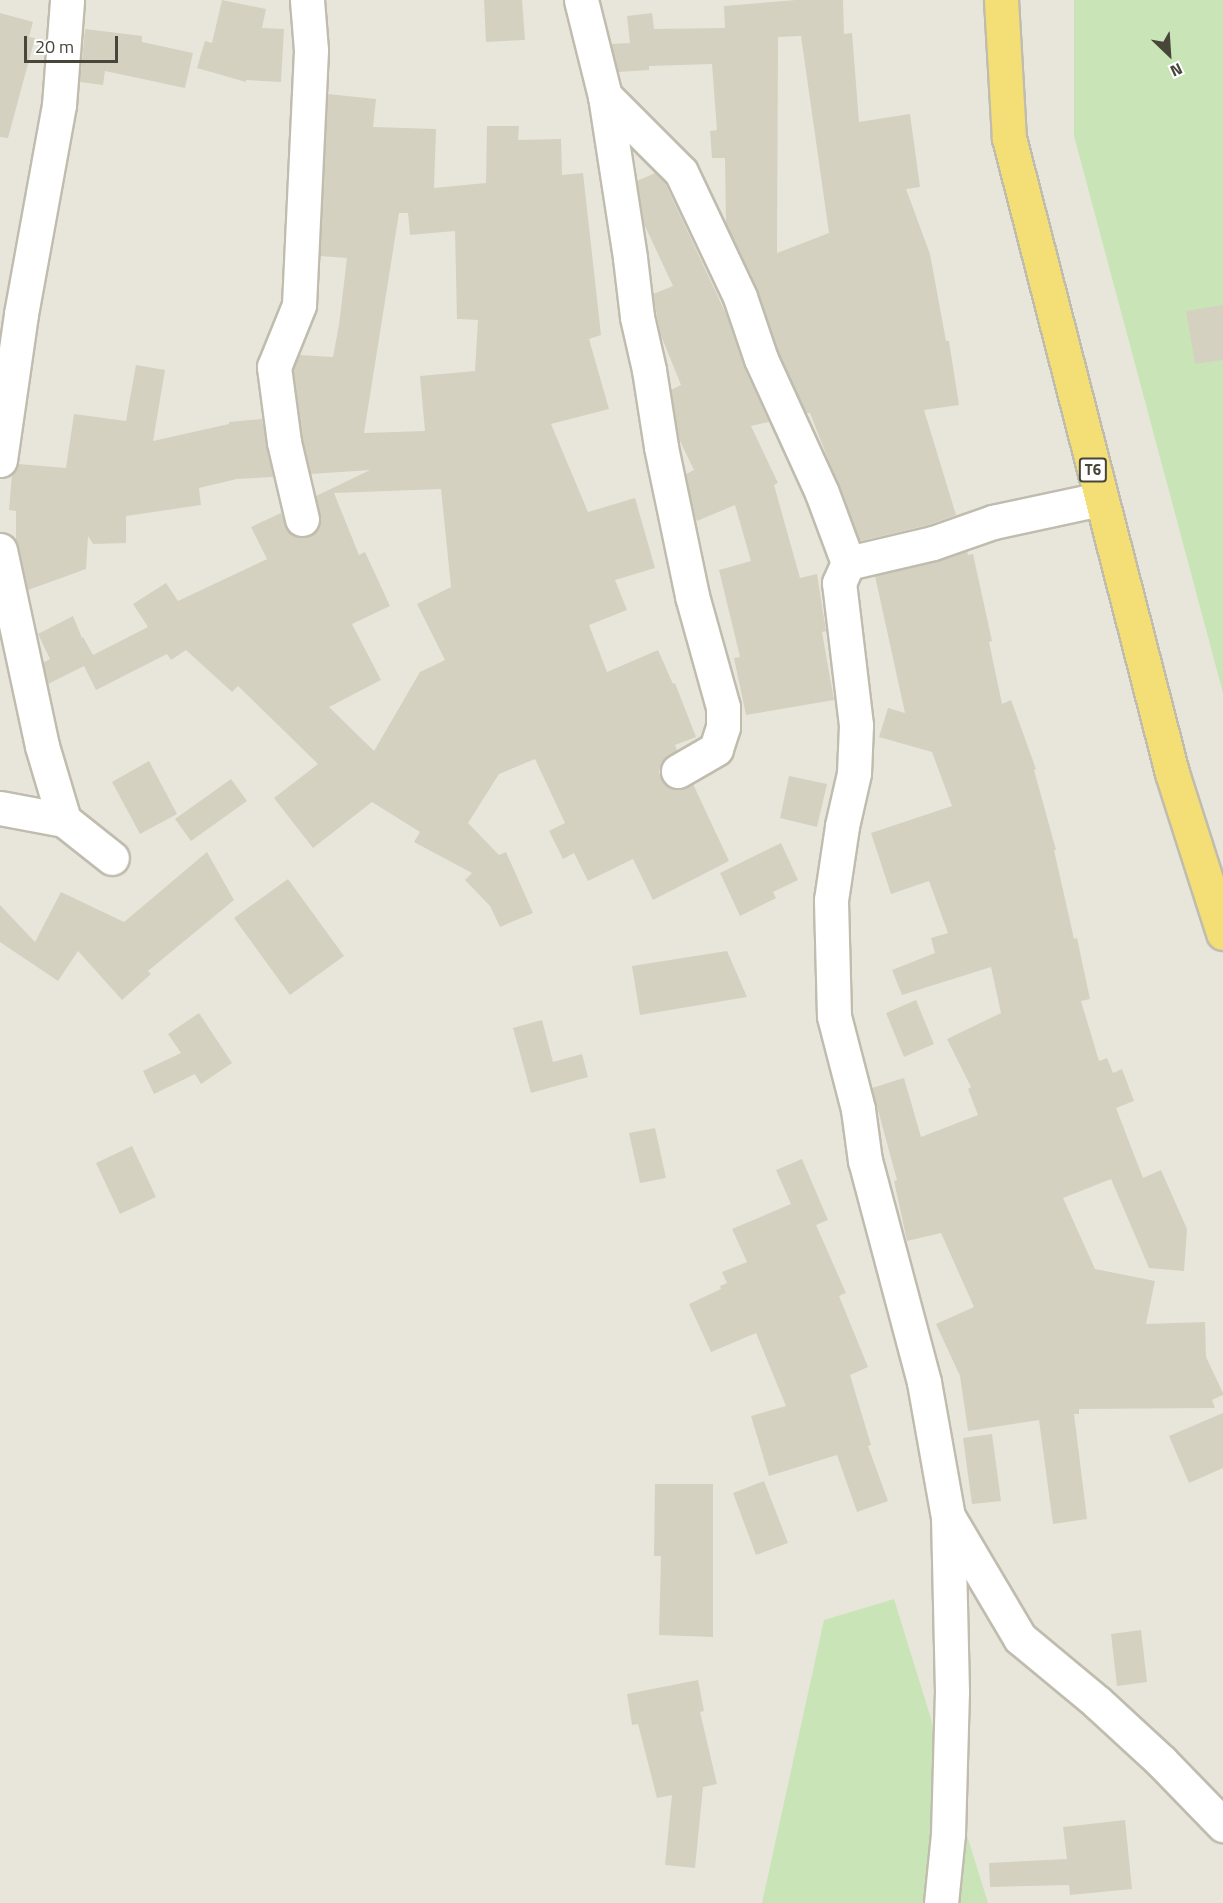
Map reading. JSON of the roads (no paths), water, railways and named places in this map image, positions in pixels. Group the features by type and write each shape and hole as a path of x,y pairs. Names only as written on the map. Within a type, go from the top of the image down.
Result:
{"highway":[{"name":"T6","path":"1001,0 1009,138 1172,773 1223,933"}],"street":[{"path":"0,460 21,314 59,105 67,0"},
{"path":"302,519 284,442 274,367 298,305 311,50 307,0"},
{"path":"581,0 605,96 637,317 649,370 661,447 692,596 723,707 723,727 716,749 678,771"},
{"path":"605,96 681,172 740,297 761,359 822,493 848,563 839,584 856,725 854,773 842,826 831,900 834,1016 858,1109 865,1161 924,1382 948,1516 952,1692 948,1834 941,1903"},
{"path":"848,563 933,543 993,522 1100,499"},
{"path":"0,550 42,746 64,820"},
{"path":"0,808 64,820 112,858"},
{"path":"948,1516 1020,1638 1097,1702 1154,1754 1223,1825"}]}
